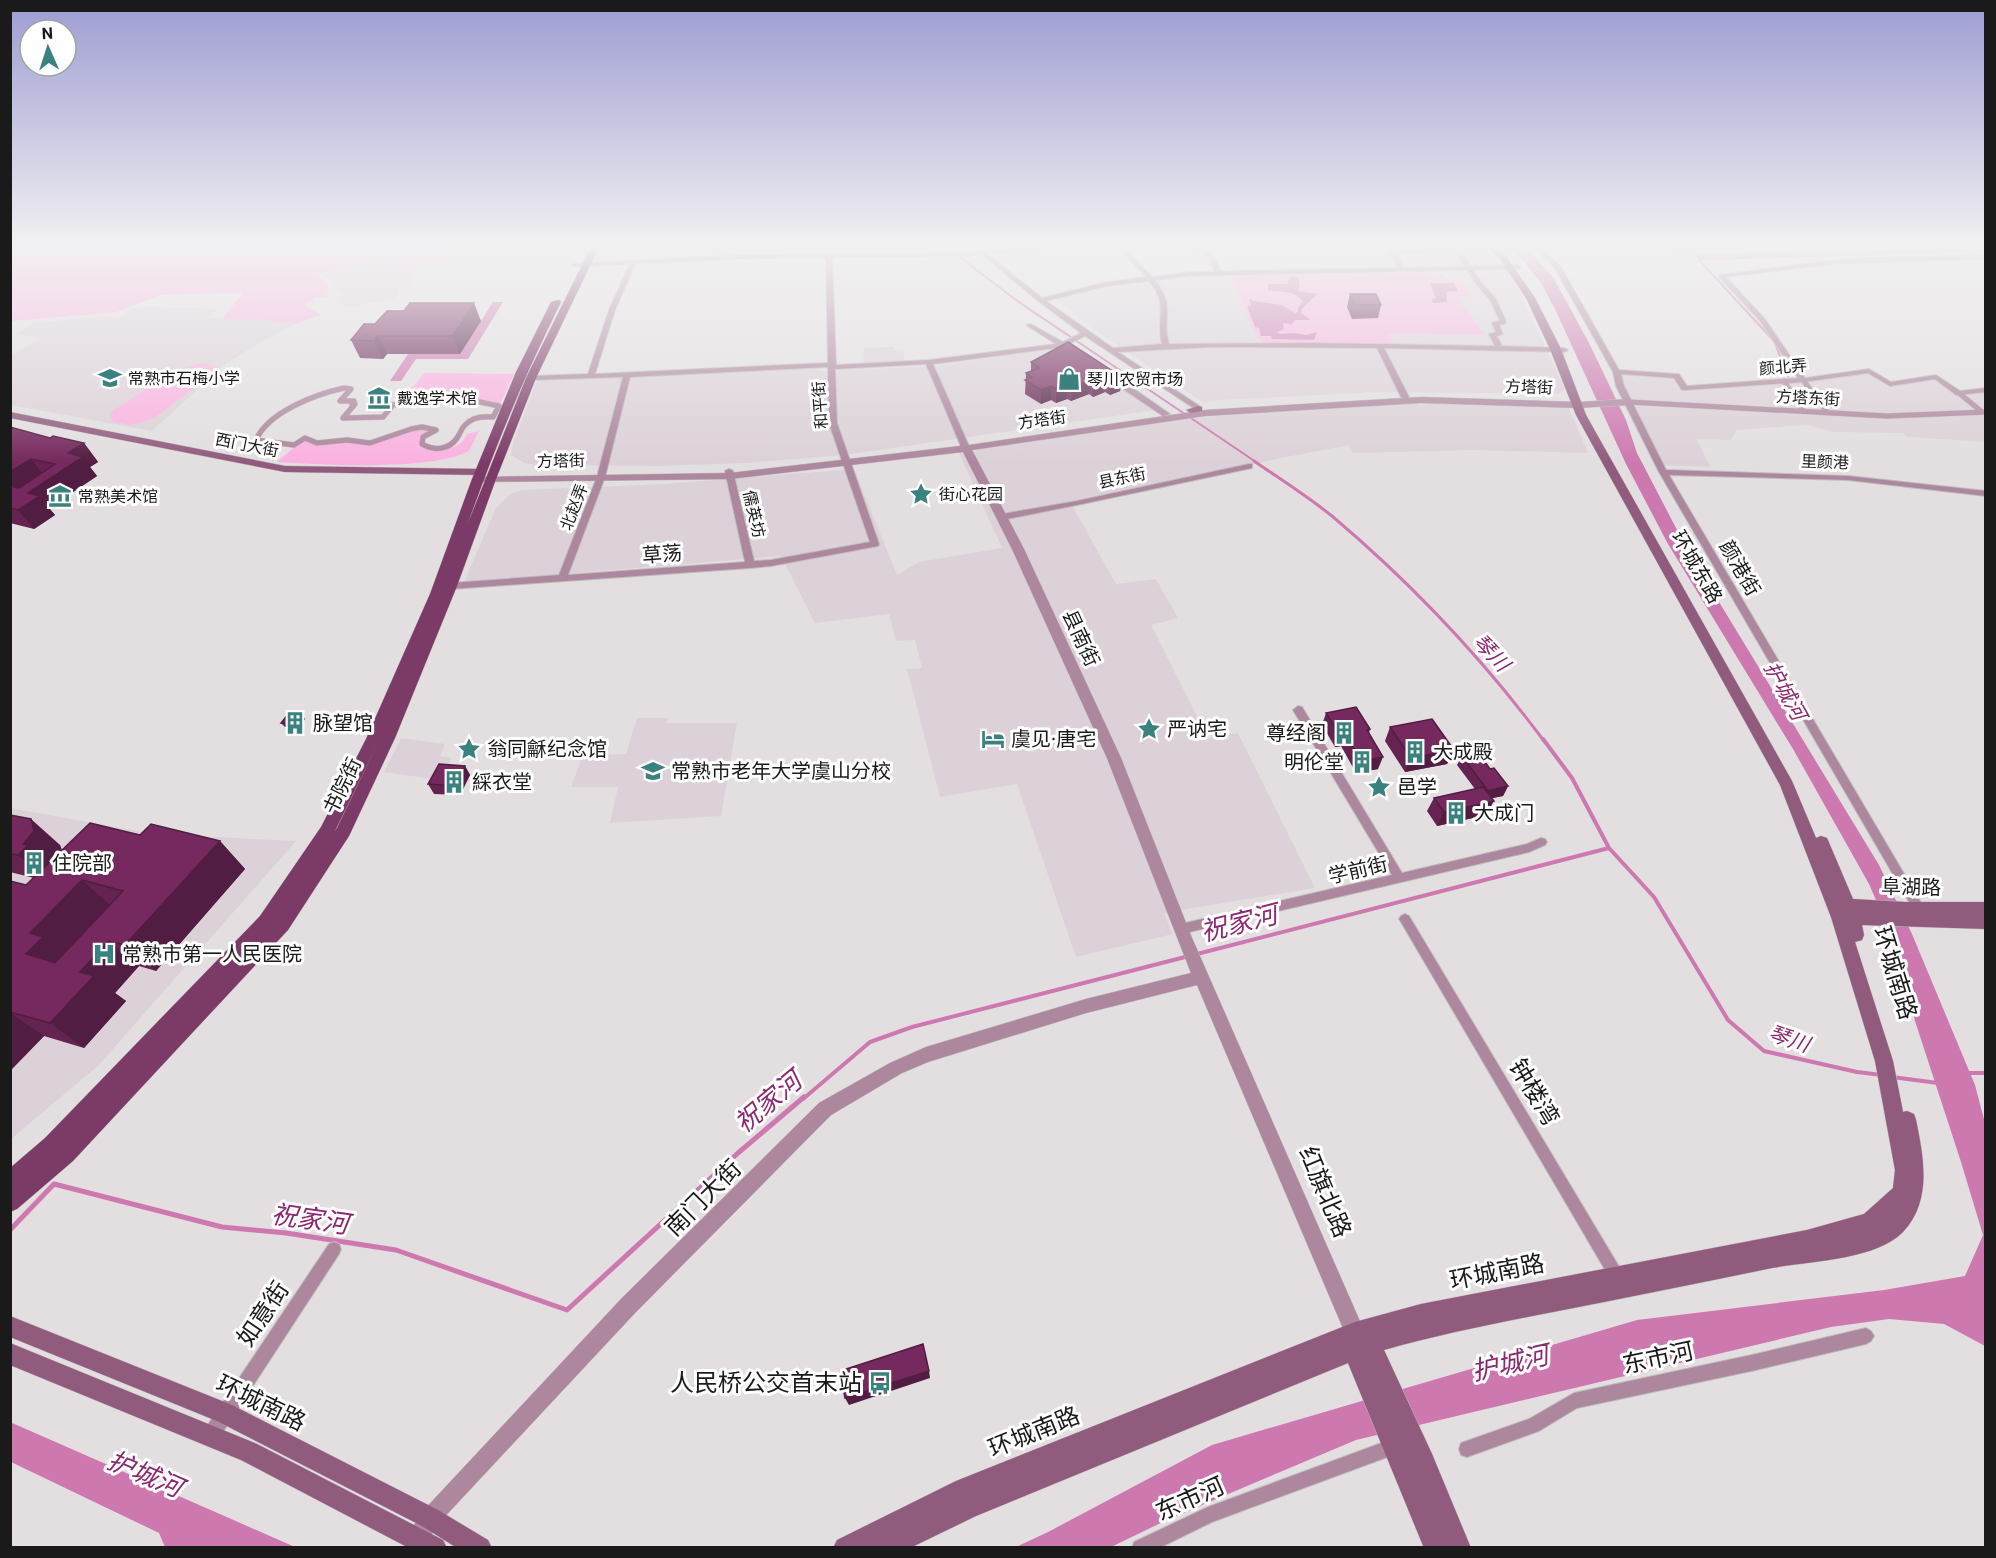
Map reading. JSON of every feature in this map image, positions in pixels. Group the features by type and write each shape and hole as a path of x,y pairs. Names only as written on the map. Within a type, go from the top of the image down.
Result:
{"main road":[{"name":"书院街","path":"10,1202 66,1154 282,925 343,832 388,738 451,586 485,475 521,372 551,318"},
{"name":"书院街","path":"10,1181 52,1146 266,921 327,831 373,739 485,475 557,318"},
{"name":"环城东路","path":"1542,318 1587,403 1599,434 1796,781 1843,912"},
{"name":"西门大街","path":"10,415 285,470 485,475"},
{"name":"西门大街","path":"10,424 277,477 485,475"},
{"name":"阜湖路","path":"1843,912 1912,913 1986,909"},
{"name":"环城南路","path":"883,1548 968,1508 1421,1315 1620,1283 1807,1240 1871,1221 1900,1195 1905,1184 1905,1170 1896,1092 1890,1062 1843,912"},
{"name":"阜湖路","path":"1912,913 1986,922"},
{"name":"环城南路","path":"10,1326 224,1413 430,1518 480,1548"},
{"name":"环城南路","path":"844,1548 964,1489 1360,1342"},
{"path":"1360,1342 1414,1465 1460,1548"},
{"path":"10,1354 212,1435 422,1544"},
{"path":"1381,1388 1395,1446 1414,1465 1436,1548"}],"street":[{"path":"591,376 610,318"},
{"name":"和平街","path":"831,318 833,423 875,544"},
{"path":"1064,318 1195,411"},
{"path":"1164,318 1162,335 1166,345"},
{"path":"1500,348 1492,334 1500,334 1495,323 1503,323 1502,318"},
{"name":"颜港街","path":"1586,318 1617,372 1663,472 1912,913"},
{"path":"1761,318 1827,412"},
{"path":"1029,325 1066,343 1074,352"},
{"path":"531,378 929,362 1066,343 1085,333"},
{"path":"1112,350 1166,345 1560,350"},
{"path":"1380,346 1405,397"},
{"name":"县南街","path":"929,362 966,446 1002,516 1114,758 1183,933"},
{"path":"1101,371 1173,414"},
{"name":"颜北弄","path":"1617,372 1676,376 1685,388 1803,380 1869,371 1890,384 1936,377 1959,393"},
{"name":"北赵弄","path":"562,579 602,474 627,375"},
{"path":"1784,381 1803,411"},
{"path":"351,389 340,401 354,401 352,404 355,404 343,418 383,417 393,405 401,403 405,397 447,399 471,400 499,406 493,417 483,416 470,422 462,429 455,441 440,448 431,449 422,444 423,437 436,430 422,427 370,444 347,440 317,443 304,438 294,445 256,440 259,433 293,405 305,398 335,390 351,389"},
{"path":"1959,393 1986,390"},
{"path":"1959,393 1984,412"},
{"name":"方塔街","path":"485,475 730,473 966,446 1195,411 1405,397 1587,403"},
{"name":"方塔街","path":"1195,411 1421,400 1587,403"},
{"path":"1587,403 1629,402"},
{"name":"方塔东街","path":"1629,402 1887,416 1984,412"},
{"name":"县东街","path":"1002,516 1077,503 1249,466"},
{"name":"里颜港","path":"1663,472 1848,478 1986,494"},
{"name":"儒英坊","path":"730,473 750,565"},
{"name":"草荡","path":"451,586 771,563 875,544"},
{"path":"1298,710 1400,879"},
{"name":"学前街","path":"1183,933 1529,848 1541,842"},
{"name":"钟楼湾","path":"1405,919 1620,1283"},
{"name":"红旗北路","path":"1183,933 1360,1342"},
{"name":"南门大街","path":"422,1544 430,1518 628,1306 825,1109 896,1068 926,1055 1199,971"},
{"name":"如意街","path":"212,1435 224,1413 334,1249"},
{"name":"东市河","path":"1467,1449 1533,1425 1574,1401 1866,1336"},
{"name":"东市河","path":"1140,1548 1208,1515 1395,1446"}],"shaded area":[{"path":"11,318 49,318 11,321"},
{"name":"常熟市石梅小学","path":"90,318 209,318 254,319 295,324 224,365 152,431 11,405 10,355 41,339 17,334 34,323"},
{"path":"313,318 295,324 254,319 222,319"},
{"path":"1079,318 1300,318 1394,345 1389,333 1484,335 1472,318 1532,318 1564,391 1560,394 1380,392 1201,401"},
{"path":"1248,318 1472,318 1485,335 1389,334 1395,346 1264,344 1254,331"},
{"path":"894,347 894,350 904,353 904,362 863,363 864,348"},
{"path":"1062,347 1156,410 844,455 746,463 660,466 536,465 524,463 511,455 514,440 539,376 814,368 821,371 936,366"},
{"path":"203,363 216,367 217,371 154,418 130,425 112,421 110,414 114,410 176,370"},
{"path":"1612,371 1676,375 1687,389 1869,372 1889,385 1933,378 1952,393 1985,389 1985,442 1908,437 1903,433 1834,432 1807,425 1736,430 1731,440 1697,439 1710,467 1660,465"},
{"path":"424,373 514,374 499,406 474,401 405,397"},
{"path":"1356,404 1569,408 1588,453 1473,450 1353,453 1349,445 1276,459 1073,507 1116,584 1156,579 1178,618 1151,625 1208,738 1238,733 1315,888 1164,913 1173,934 1076,957 1017,784 940,797 907,669 922,668 915,640 896,641 889,614 815,623 781,556 464,582 496,508 510,494 522,490 664,484 854,469 897,575 919,562 1002,548 959,453 1137,423"},
{"path":"411,429 431,429 422,444 441,448 459,445 467,434 479,431 469,451 429,462 376,465 277,462 305,438 308,441 347,440 370,443"},
{"name":"常熟市老年大学虞山分校","path":"637,718 668,718 667,723 737,723 721,816 610,823 618,787 571,787 583,755 626,754"},
{"path":"401,738 445,744 440,756 452,758 439,780 384,772"},
{"name":"常熟市第一人民医院","path":"11,808 154,834 296,841 98,1066 11,1139"}],"water":[{"path":"483,318 493,318 468,359 416,359 401,381 390,381 408,354 460,354"},
{"path":"1251,318 1308,318 1311,320 1295,320 1292,324 1283,323 1284,329 1277,332 1306,335 1317,332 1314,340 1272,339 1271,336 1261,336 1259,328 1255,327"},
{"name":"护城河","path":"1559,318 1575,318 1626,420 1637,453 1688,551 1879,865 1912,934 1975,1085 1985,1123 1985,1346 1944,1324 1889,1319 1831,1327 1356,1440 1169,1519 1111,1547 1014,1548 1212,1445 1637,1320 1884,1290 1965,1276 1983,1235 1915,1021 1897,949 1869,884 1793,749 1668,544 1626,464"},
{"path":"10,1422 295,1547 165,1547 159,1533 11,1462"}],"building":[{"path":"381,318 465,318 453,336 378,336 374,341 351,340 364,324 375,324"},
{"path":"1068,342 1122,377 1111,381 1107,378 1094,383 1089,380 1072,387 1068,385 1056,389 1051,386 1041,390 1025,380 1032,377 1026,373 1040,368 1031,362"},
{"path":"10,427 50,438 53,436 84,443 68,453 83,457 28,493 40,496 18,510 10,508 10,486 19,488 55,464 31,459 10,472"},
{"path":"1356,707 1370,729 1367,730 1383,757 1361,761 1345,734 1340,735 1326,713"},
{"path":"289,713 302,714 294,724 281,723"},
{"path":"1432,719 1454,750 1411,758 1390,727"},
{"path":"1478,752 1490,769 1494,768 1508,786 1488,791 1462,756"},
{"path":"439,764 465,766 455,786 428,784"},
{"path":"1483,787 1494,801 1444,812 1434,798"},
{"path":"10,815 31,819 34,831 23,844 28,845 18,855 10,854"},
{"path":"90,823 140,835 151,824 220,841 125,945 108,941 80,972 94,976 50,1023 10,1012 10,881 26,885","holes":["82,880 123,891 55,963 26,954 43,937 30,933"]},
{"name":"人民桥公交首末站","path":"923,1344 929,1371 845,1398 840,1371"}],"waterway":[{"name":"琴川","path":"1042,318 1256,462"},
{"path":"1752,318 1774,341 1788,376"},
{"name":"琴川","path":"1254,461 1332,516 1389,567 1471,651 1544,741"},
{"name":"琴川","path":"1543,739 1572,778 1609,848"},
{"name":"祝家河","path":"1197,954 1609,848"},
{"name":"琴川","path":"1609,848 1654,897 1728,1020 1764,1051 1857,1072 1882,1075"},
{"name":"祝家河","path":"803,1099 870,1042 912,1027 1189,956"},
{"path":"1966,1073 1986,1073"},
{"name":"琴川","path":"1892,1077 1938,1083"},
{"name":"祝家河","path":"10,1230 54,1184 222,1227 286,1233 396,1250 567,1310 738,1153 804,1097"}],"place":[{"name":"常熟市石梅小学","path":"110,378"},
{"name":"琴川农贸市场","path":"1069,379"},
{"name":"戴逸学术馆","path":"379,398"},
{"name":"街心花园","path":"921,494"},
{"name":"常熟美术馆","path":"60,496"},
{"name":"脉望馆","path":"295,723"},
{"name":"严讷宅","path":"1149,729"},
{"name":"尊经阁","path":"1344,733"},
{"name":"虞见·唐宅","path":"993,739"},
{"name":"翁同龢纪念馆","path":"469,749"},
{"name":"大成殿","path":"1415,752"},
{"name":"明伦堂","path":"1362,762"},
{"name":"常熟市老年大学虞山分校","path":"653,771"},
{"name":"綵衣堂","path":"454,782"},
{"name":"邑学","path":"1379,787"},
{"name":"大成门","path":"1456,813"},
{"name":"住院部","path":"34,863"},
{"name":"常熟市第一人民医院","path":"104,954"},
{"name":"人民桥公交首末站","path":"880,1383"}]}
